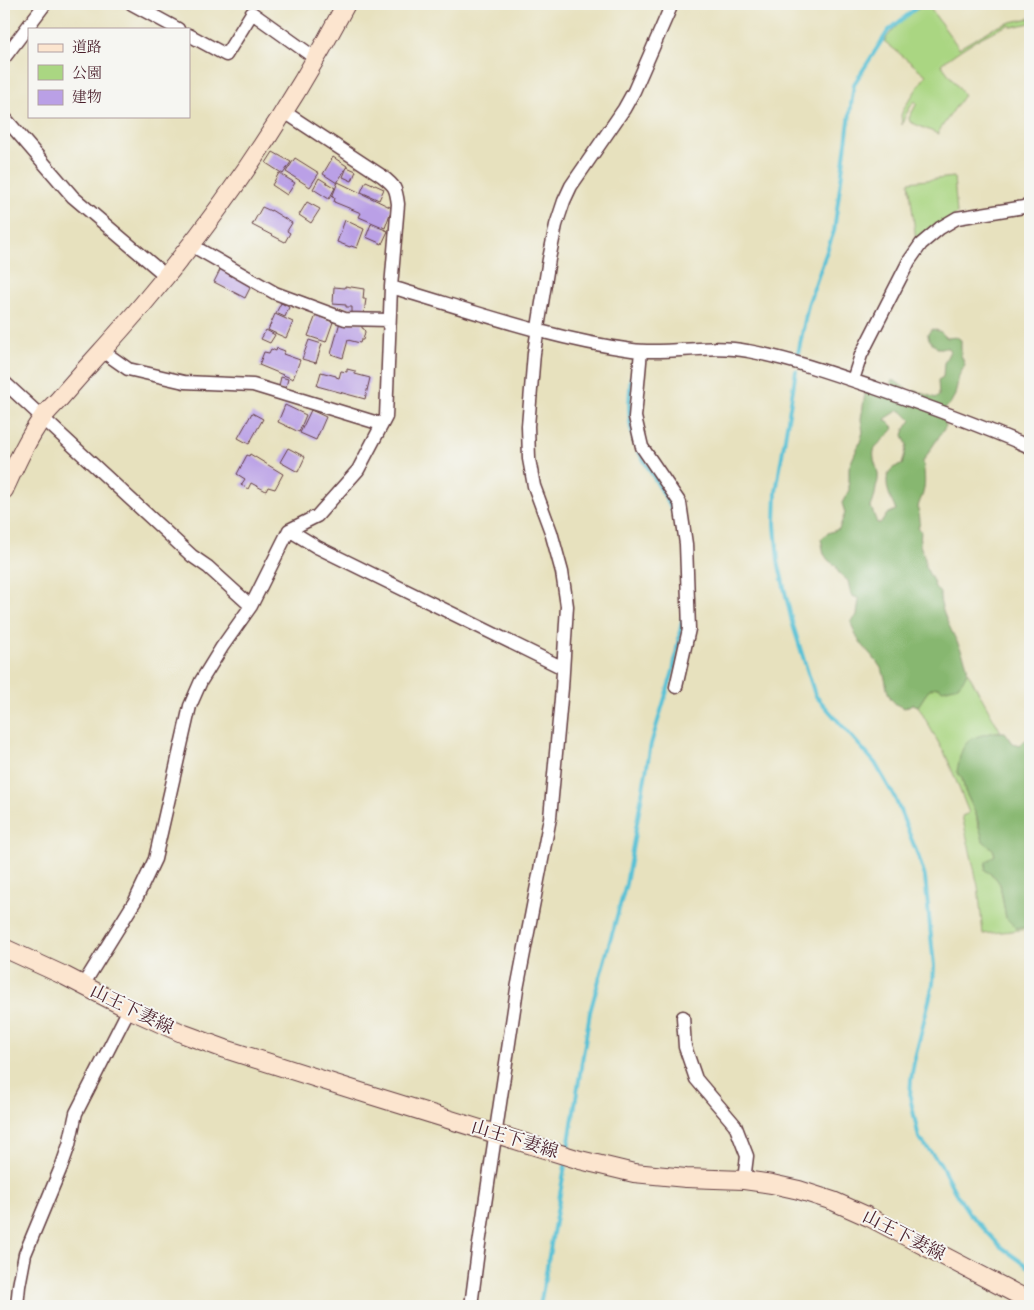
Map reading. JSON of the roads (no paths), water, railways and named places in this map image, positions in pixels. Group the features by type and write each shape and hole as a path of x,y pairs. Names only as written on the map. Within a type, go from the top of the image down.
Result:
{"main road":[{"path":"4,490 26,445 43,417 166,276 239,179 283,111 346,4"},
{"name":"山王下妻線","path":"4,948 83,985 129,1010 184,1034 225,1049 580,1160 634,1172 686,1178 744,1180 799,1190 848,1207 1030,1301"}],"street":[{"path":"4,58 45,4"},
{"path":"132,4 176,28"},
{"path":"471,1306 517,989 550,818 563,668 567,606 562,572 551,532 534,486 529,459 529,419 534,353 549,259 556,225 564,201 571,186 627,103 672,4"},
{"path":"190,36 226,55 252,13 315,58"},
{"path":"83,985 135,901 155,859 190,706 201,681 251,606 289,530 317,516 358,470 386,417 389,320 398,204 396,191 392,184 283,111"},
{"path":"4,118 73,196 166,276"},
{"path":"853,380 861,356 909,261 921,244 940,228 957,218 1030,206"},
{"path":"191,245 275,293 345,319 389,320"},
{"path":"391,287 538,330 605,346 641,351 727,348 747,350 791,361 924,405 1030,447"},
{"path":"101,350 128,369 184,382 253,385 381,424"},
{"path":"641,351 635,417 642,446 680,504 686,544 689,629 676,687"},
{"path":"4,382 192,556 208,567 251,606"},
{"path":"289,530 317,547 563,668"},
{"path":"17,1306 18,1286 25,1254 62,1165 76,1113 129,1010"},
{"path":"683,1017 685,1048 696,1079 735,1125 747,1156 744,1180"}],"waterway":[{"path":"798,354 808,305 834,231 854,84 888,31 921,4"},
{"path":"796,371 776,492 775,524 778,561 792,622 815,695 875,763 895,798 925,877 934,966 933,984 911,1080 910,1097 919,1138 940,1163 955,1192 969,1213 1001,1247 1030,1268"},
{"path":"631,377 630,419 635,443"},
{"path":"639,452 678,519"},
{"path":"568,1148 590,1012 626,884 651,744 673,671 683,615"},
{"path":"540,1306 565,1166"}]}
